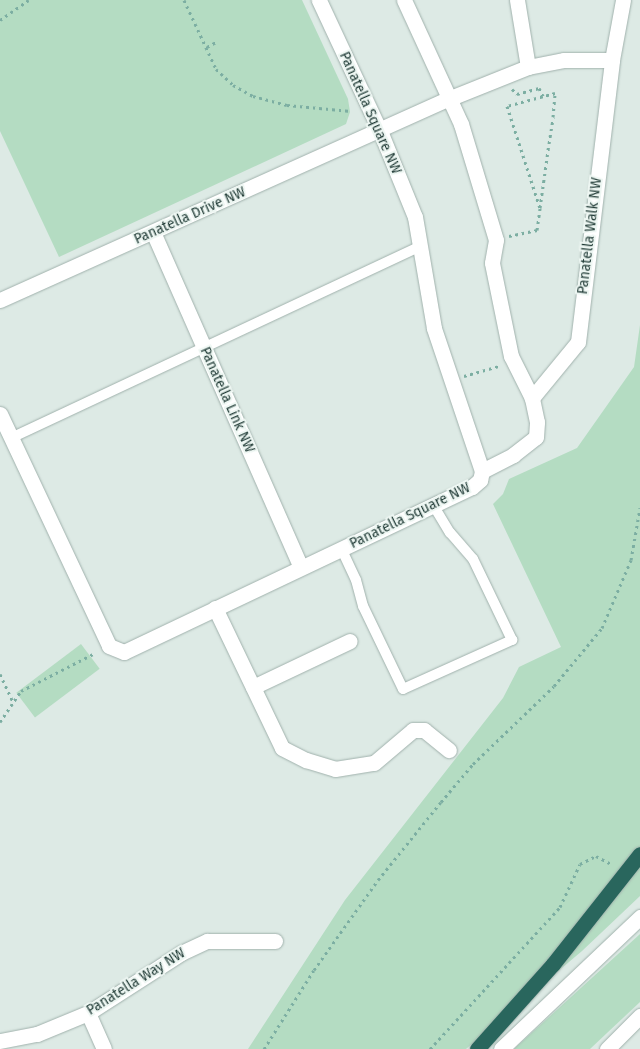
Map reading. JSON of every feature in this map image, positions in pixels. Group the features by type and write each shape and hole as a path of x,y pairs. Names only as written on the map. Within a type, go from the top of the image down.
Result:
{"highway":[{"path":"477,1049 553,964 640,854"}],"street":[{"name":"Panatella Square NW","path":"110,646 124,652 472,487 480,480 482,471 434,328 415,217 380,131 319,0"},
{"path":"404,0 461,124 496,240 492,263 511,356 532,398 537,422 536,437 513,455 482,471"},
{"path":"517,0 528,67"},
{"name":"Panatella Walk NW","path":"532,398 578,342 612,60 623,0"},
{"path":"380,131 448,98 528,67 564,60 612,60"},
{"name":"Panatella Drive NW","path":"0,300 380,131"},
{"name":"Panatella Link NW","path":"153,232 302,567"},
{"path":"0,414 110,646"},
{"path":"215,608 282,748 306,760 335,769 374,763 413,730 424,730 449,750"},
{"path":"253,687 350,641"},
{"path":"501,1049 640,917"},
{"name":"Panatella Way NW","path":"0,1041 37,1034 88,1013 181,953 207,941 275,941"},
{"path":"88,1013 104,1049"},
{"path":"606,1049 640,1016"}],"lane":[{"path":"11,438 420,246"},
{"path":"341,548 356,580 363,606 403,689 512,640 473,560 450,533 433,505"}],"path":[{"path":"0,20 28,0"},
{"path":"184,0 216,69 233,85 253,96 287,105 351,111"},
{"path":"207,47 216,42"},
{"path":"512,89 517,94 540,88 543,96"},
{"path":"511,236 537,230 540,208 555,93 507,106 540,208"},
{"path":"460,377 500,366"},
{"path":"264,1049 314,970 378,880 473,764 554,686 602,628 631,560 640,508"},
{"path":"0,722 12,700 35,682 110,646"},
{"path":"0,674 12,700"},
{"path":"430,1049 560,907 580,864 596,856 611,864"}],"green space":[{"path":"0,0 302,0 348,99 350,112 346,124 59,257 0,131"},
{"path":"640,325 640,896 582,951 466,1049 248,1049 345,900 503,698 519,667 561,647 493,504 503,494 509,479 577,448 634,367"},
{"path":"81,644 100,669 35,718 16,693"},
{"path":"640,934 640,1002 590,1049 514,1049"}]}
